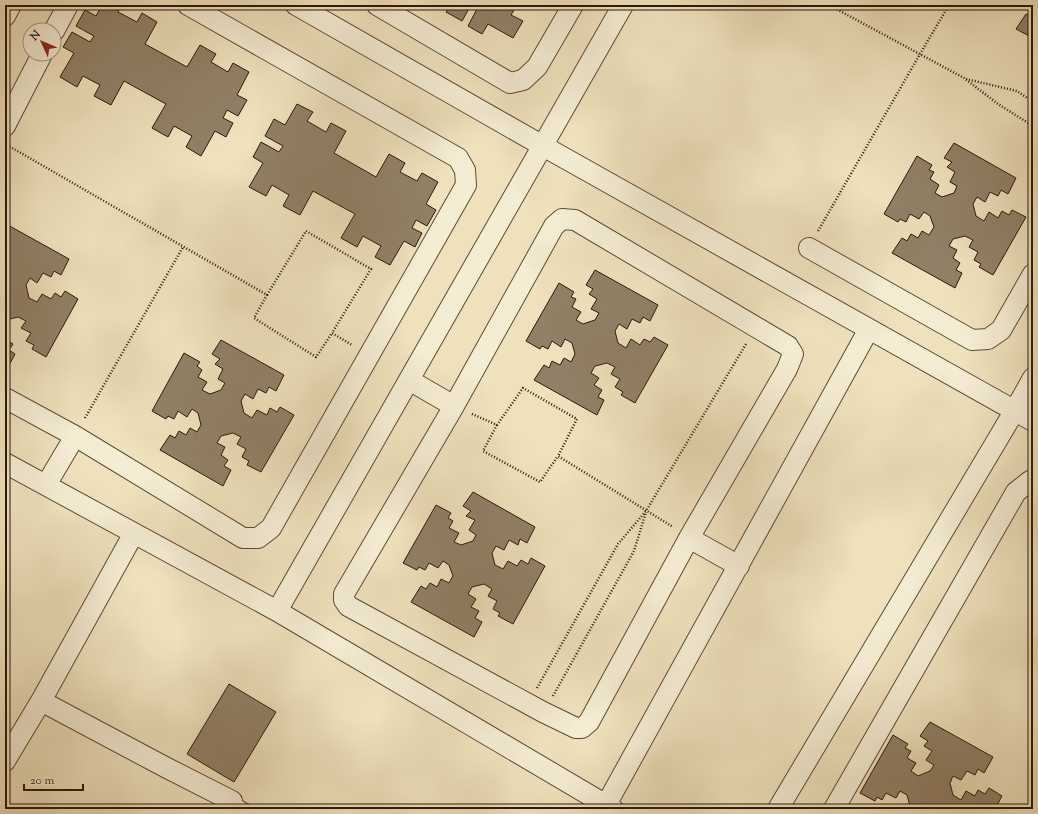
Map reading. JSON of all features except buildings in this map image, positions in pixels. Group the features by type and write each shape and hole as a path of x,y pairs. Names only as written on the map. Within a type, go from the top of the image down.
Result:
{"street":[{"path":"5,16 11,5"},
{"path":"59,22 68,5"},
{"path":"5,398 75,436 243,538 258,538 271,528 466,185 465,170 458,158 188,5"},
{"path":"296,5 543,146 1033,421"},
{"path":"377,5 510,83 523,80 537,67 573,5"},
{"path":"277,611 623,5"},
{"path":"5,126 38,62"},
{"path":"562,219 575,220 788,346 793,354 787,369 689,538 589,722 582,728 576,728 536,708 348,606 344,600 344,594 454,406 554,226 562,219"},
{"path":"809,248 972,340 988,339 1001,330 1033,274"},
{"path":"5,463 277,611 610,807 739,566 870,329"},
{"path":"778,809 1033,378"},
{"path":"409,380 454,406"},
{"path":"46,485 75,436"},
{"path":"834,809 1016,492 1030,481 1033,481"},
{"path":"5,761 41,701 134,533"},
{"path":"689,538 739,566"},
{"path":"41,701 235,806"}],"path":[{"path":"829,5 964,78 998,104 1033,126"},
{"path":"809,248 920,54 950,5"},
{"path":"964,78 1017,92 1033,102"},
{"path":"5,144 267,295"},
{"path":"306,231 371,269 316,357 254,318 267,295 306,231"},
{"path":"75,436 183,247"},
{"path":"536,708 618,544 646,511 756,328"},
{"path":"332,333 368,355"},
{"path":"523,388 577,419 558,456 540,482 483,451 497,425 523,388"},
{"path":"454,406 497,425"},
{"path":"558,456 689,538"},
{"path":"536,708 634,551 646,511"}]}
